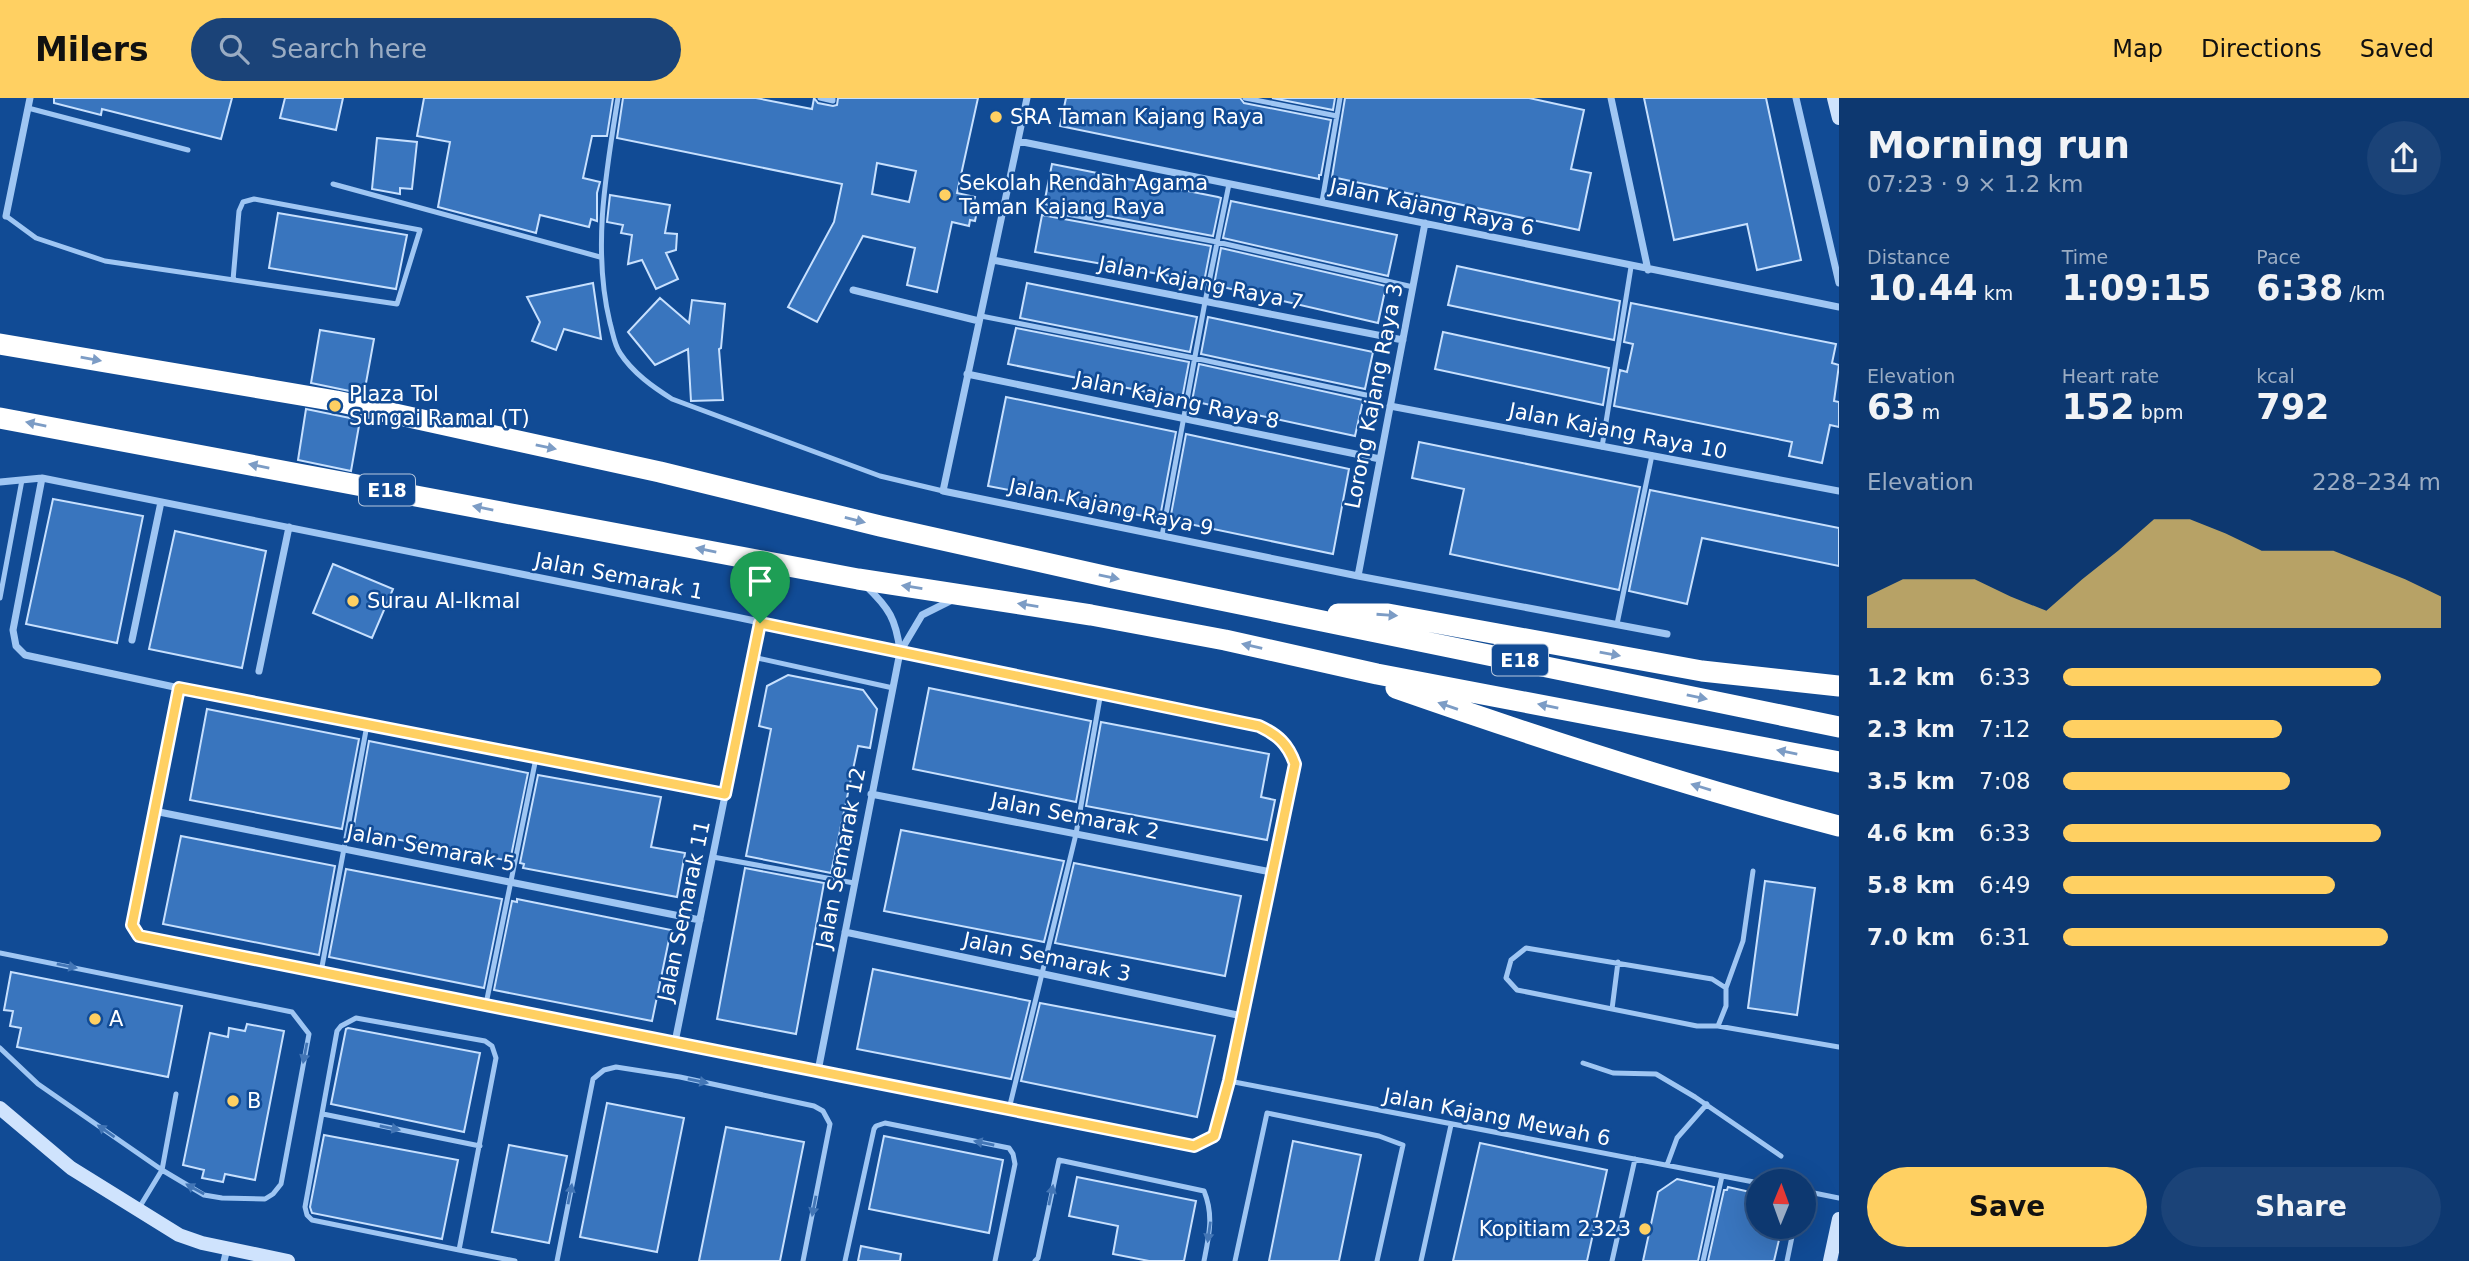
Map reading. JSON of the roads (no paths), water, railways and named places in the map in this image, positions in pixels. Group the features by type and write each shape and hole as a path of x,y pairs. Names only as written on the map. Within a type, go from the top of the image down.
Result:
{"highway":[{"name":"E18","path":"0,344 336,401 660,472 1113,578 1839,727"},
{"name":"E18","path":"0,418 858,579 1225,640 1318,661 1839,762"},
{"path":"1294,614 1388,614 1702,671 1839,686"},
{"path":"1318,661 1513,728 1766,807 1839,826"},
{"path":"1766,807 1839,815"}],"street":[{"path":"6,216 30,98"},
{"path":"943,491 1027,98"},
{"path":"1611,98 1648,270"},
{"path":"1796,98 1839,283"},
{"path":"1834,98 1839,118"},
{"name":"Jalan Kajang Raya 6","path":"1018,141 1839,307"},
{"name":"Lorong Kajang Raya 3","path":"1358,576 1425,223"},
{"name":"Jalan Kajang Raya 7","path":"993,260 1403,340"},
{"path":"853,290 980,319"},
{"name":"Jalan Kajang Raya 8","path":"967,374 1380,458"},
{"name":"Jalan Kajang Raya 10","path":"1390,406 1839,491"},
{"path":"42,478 13,629 16,646 25,655 179,688 725,794"},
{"name":"Jalan Semarak 1","path":"0,482 42,478 1259,726 1275,734 1289,749 1295,764 1271,872"},
{"name":"Jalan Kajang Raya 9","path":"943,491 1358,576 1667,634"},
{"path":"132,640 161,502"},
{"path":"259,671 289,527"},
{"name":"Jalan Semarak 12","path":"818,1071 900,652 896,624 885,604 858,579"},
{"name":"Jalan Semarak 12","path":"900,652 922,615 932,608 965,595"},
{"name":"Jalan Semarak 11","path":"675,1042 760,623"},
{"path":"179,688 132,925 139,936 1194,1146 1214,1136 1229,1081 1271,872"},
{"name":"Jalan Semarak 2","path":"871,794 1271,872"},
{"name":"Jalan Semarak 5","path":"154,811 700,920"},
{"name":"Jalan Semarak 3","path":"845,932 1242,1016"},
{"path":"0,1108 71,1168 179,1235 225,1255 288,1261"},
{"path":"1830,1261 1839,1219"}],"lane":[{"path":"618,98 600,257 606,307 615,344 621,355 653,388 672,400 880,476 943,491"},
{"path":"820,98 833,101 833,98"},
{"path":"1245,98 1337,116"},
{"path":"1322,202 1340,98"},
{"path":"29,108 188,150"},
{"path":"333,184 600,257"},
{"path":"1162,536 1194,358 1230,184"},
{"path":"6,216 36,238 105,261 233,280 397,304 420,230 254,199 243,202 239,211 233,280"},
{"path":"1040,209 1217,242 1413,287"},
{"path":"1602,447 1631,267"},
{"path":"980,319 1194,358 1366,395"},
{"path":"1617,624 1652,456"},
{"path":"0,598 22,480"},
{"path":"753,657 893,688"},
{"path":"1009,1109 1076,834 1101,692"},
{"path":"321,972 367,725"},
{"path":"486,1004 536,758"},
{"path":"713,857 854,883"},
{"path":"1718,1026 1726,1006 1726,988 1743,941 1753,871"},
{"path":"1726,988 1712,979 1526,948 1511,960 1506,978 1517,990 1697,1026 1718,1026 1839,1047"},
{"path":"0,953 292,1012 309,1034 281,1184 274,1194 265,1199 204,1195 162,1170 38,1084 0,1048"},
{"path":"1612,1009 1618,962"},
{"path":"459,1250 496,1058 492,1046 485,1041 356,1018 348,1021 337,1031 304,1207 307,1215 312,1220 459,1250 513,1261"},
{"path":"1583,1063 1613,1073 1656,1074 1707,1104 1781,1156"},
{"path":"557,1261 593,1079 604,1070 616,1067 707,1083 814,1106 823,1111 830,1124 803,1261"},
{"name":"Jalan Kajang Mewah 6","path":"1229,1081 1746,1181"},
{"path":"138,1210 162,1170 176,1094"},
{"path":"1667,1166 1677,1138 1707,1104"},
{"path":"1235,1261 1267,1113 1379,1136 1403,1145 1377,1261"},
{"path":"323,1114 480,1146"},
{"path":"845,1261 874,1129 885,1123 1009,1148 1015,1164 995,1261"},
{"path":"1421,1261 1451,1125"},
{"path":"1612,1261 1635,1159"},
{"path":"1035,1261 1038,1258 1059,1160 1204,1191 1210,1205 1211,1228 1204,1261"},
{"path":"1703,1261 1722,1176"},
{"path":"1816,1193 1839,1198"},
{"path":"1787,1261 1792,1239"}],"place":[{"name":"SRA Taman Kajang Raya","path":"996,117"},
{"name":"Sekolah Rendah Agama Taman Kajang Raya","path":"945,195"},
{"name":"Plaza Tol Sungai Ramal (T)","path":"335,406"},
{"name":"Surau Al-Ikmal","path":"353,601"},
{"name":"A","path":"95,1019"},
{"name":"B","path":"233,1101"},
{"name":"Kopitiam 2323","path":"1645,1229"}]}
